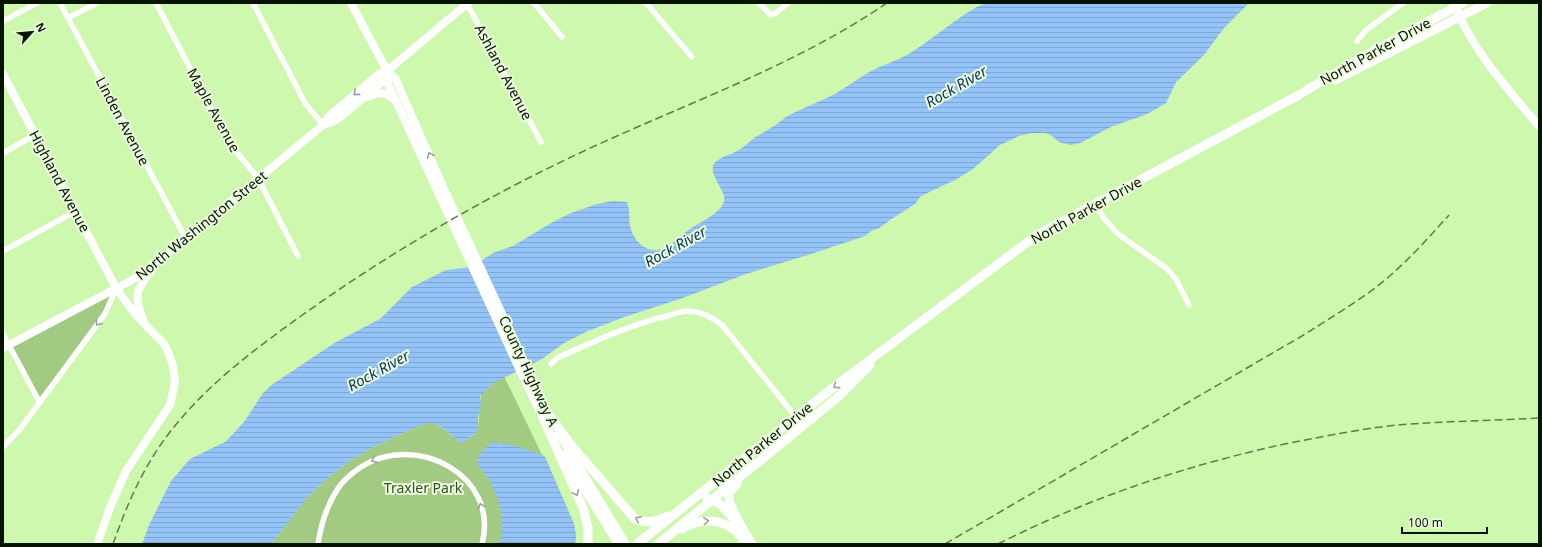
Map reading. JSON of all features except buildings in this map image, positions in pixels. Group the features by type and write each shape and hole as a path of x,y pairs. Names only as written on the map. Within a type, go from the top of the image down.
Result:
{"main road":[{"path":"351,3 387,72 388,84 442,192"},
{"name":"North Parker Drive","path":"1296,96 1359,68 1487,3"},
{"name":"North Washington Street","path":"6,346 132,280 158,262 258,178 323,126 333,122 382,82 387,72 467,4"},
{"path":"1457,4 1460,16 1483,58 1539,126"},
{"name":"North Parker Drive","path":"637,544 796,416 1015,250 1049,228 1296,96 1457,4"},
{"name":"North Washington Street","path":"323,126 329,116 379,74 387,72"},
{"path":"387,72 395,78 442,192"},
{"name":"Highland Avenue","path":"3,74 116,288 134,313 164,344 171,360 175,382 170,405 126,471 111,505 97,544"},
{"path":"352,107 372,95 382,92 391,96 397,102"},
{"name":"County Highway A","path":"442,192 545,414 574,460 621,542"},
{"path":"145,325 138,308 136,293 143,281 158,262"},
{"name":"North Parker Drive","path":"658,544 838,397 889,346"},
{"path":"545,414 635,519 650,522 675,514"},
{"path":"545,414 582,508 588,528 588,544"},
{"path":"752,544 735,514 729,496 731,491 755,464"},
{"path":"695,498 705,497 712,499 727,511 746,534"},
{"path":"658,544 696,522 711,520 727,525 740,535 745,544"}],"street":[{"path":"3,21 36,3"},
{"name":"Linden Avenue","path":"60,3 186,239"},
{"path":"68,18 97,3"},
{"name":"Maple Avenue","path":"156,3 229,143 258,178 298,256"},
{"path":"253,3 305,103 323,126"},
{"path":"534,3 562,37"},
{"path":"646,3 692,56"},
{"path":"759,3 770,15 776,13 788,3"},
{"path":"1357,41 1366,30 1403,3"},
{"name":"Ashland Avenue","path":"467,4 541,142"},
{"path":"3,152 35,135"},
{"path":"1095,204 1103,218 1118,234 1166,268 1176,279 1189,305"},
{"path":"3,251 76,211"},
{"path":"3,446 20,429 105,314 116,288"},
{"path":"551,364 557,358 608,335 650,320 688,311 701,313 713,318 722,325 803,426"},
{"path":"3,334 6,346 40,403"},
{"path":"318,544 325,512 338,489 346,479 368,463 381,457 404,454 416,455 440,462 453,468 466,481 479,499 483,508 485,525 482,544"}],"green space":[{"path":"116,288 108,304 40,403 8,345"},
{"name":"Traxler Park","path":"504,376 542,455 545,457 574,524 576,536 575,544 271,544 317,487 351,460 376,445 426,423 438,425 462,443 475,434 478,428 481,394 493,383"}],"water":[{"name":"Rock River","path":"985,3 1249,3 1224,28 1204,55 1176,82 1166,103 1156,109 1145,115 1113,126 1080,143 1071,145 1059,142 1051,135 1045,133 1031,133 1019,136 1000,145 973,169 957,179 921,196 915,204 865,236 746,274 588,331 564,343 542,359 493,383 480,396 481,405 478,417 478,428 475,434 462,443 438,425 426,423 376,445 351,460 317,487 271,544 142,544 149,525 171,481 190,459 225,442 244,422 263,393 273,384 336,342 380,319 412,287 446,270 472,267 493,253 513,246 571,213 597,204 613,201 627,202 631,231 639,243 652,250 667,247 715,213 722,205 724,196 713,169 714,164 718,160 740,150 753,139 789,115 833,95 871,71 907,55 965,14"},
{"path":"495,442 516,446 545,457 574,524 576,536 575,544 499,544 502,518 499,502 488,478 477,463 483,450"}],"railway":[{"path":"113,544 141,477 164,440 178,422 194,404 228,372 264,343 338,290 415,241 494,196 617,136 755,76 822,42 887,3"},
{"path":"945,544 1307,333 1347,308 1394,272 1449,215"},
{"path":"998,544 1068,511 1140,484 1214,461 1289,443 1388,426 1539,418"}]}
